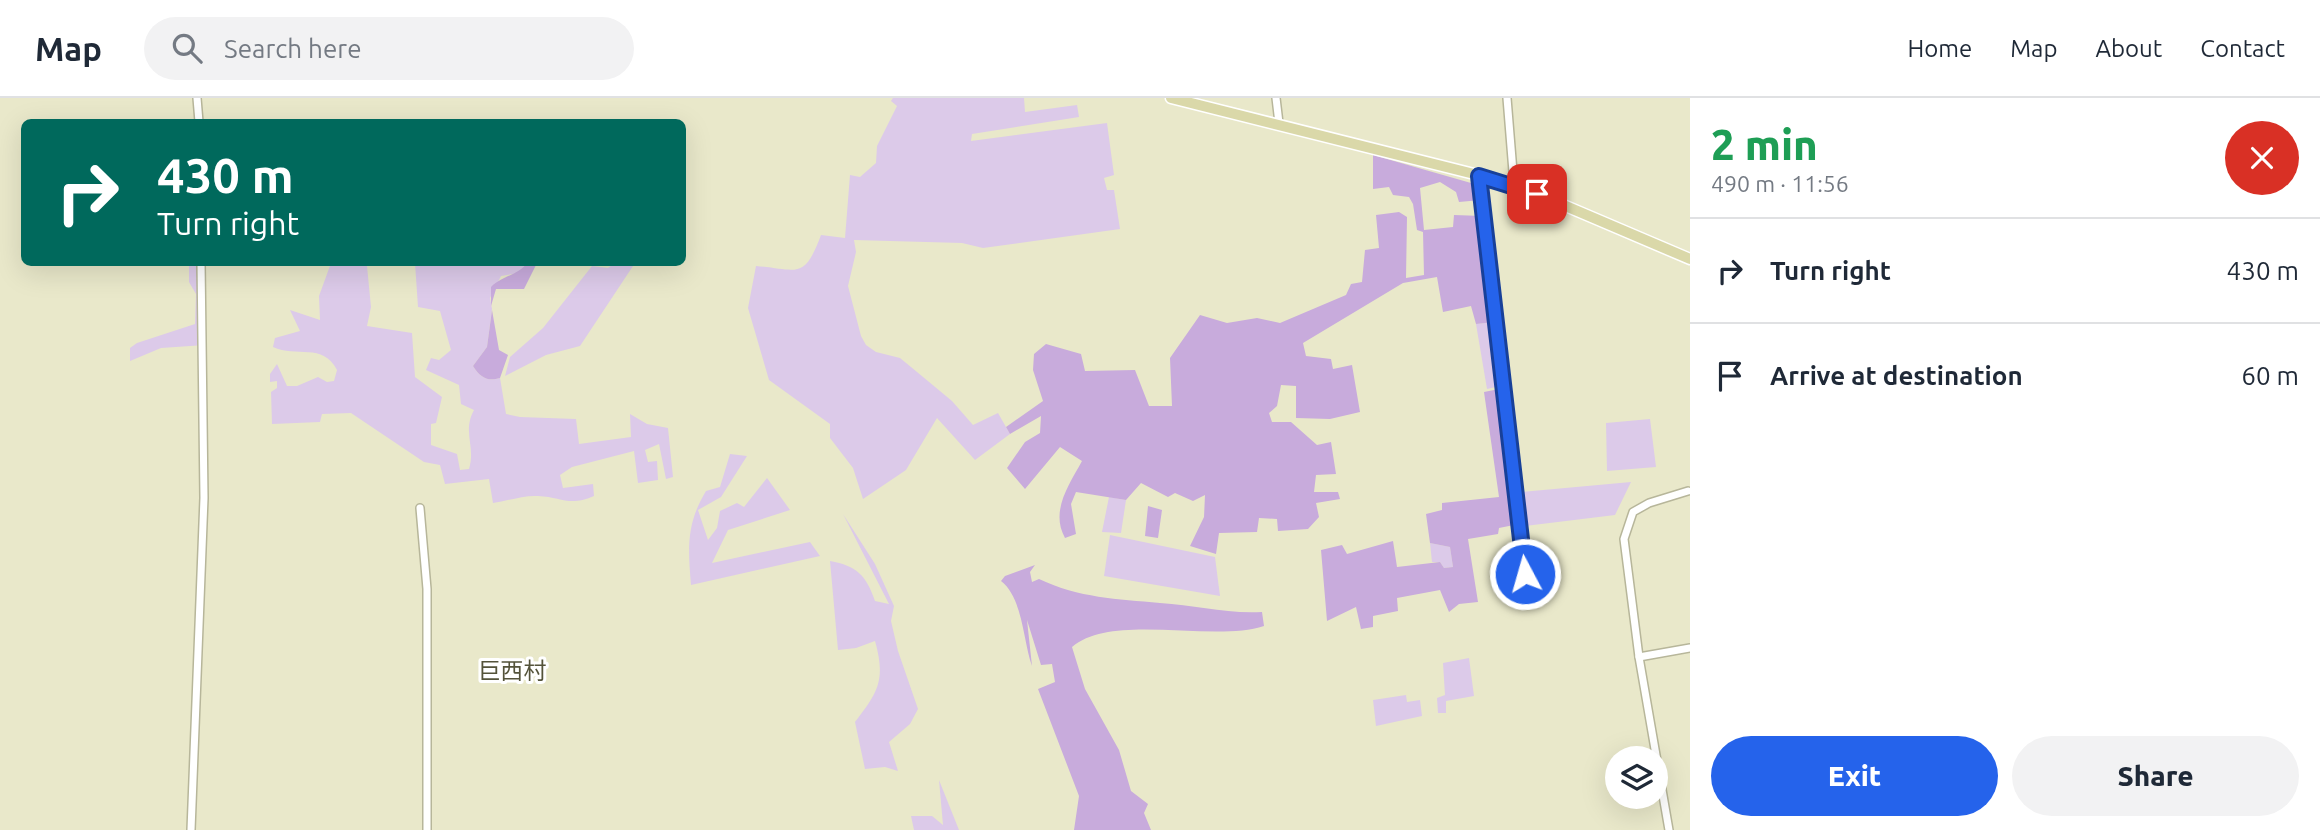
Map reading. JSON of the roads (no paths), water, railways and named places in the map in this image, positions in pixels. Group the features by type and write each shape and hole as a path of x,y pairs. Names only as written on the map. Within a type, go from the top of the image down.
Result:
{"main road":[{"path":"1171,98 1514,184 1690,259"}],"street":[{"path":"197,98 199,119"},
{"path":"1276,98 1279,123"},
{"path":"1507,98 1514,184"},
{"path":"1479,176 1525,574"},
{"path":"191,830 204,498 201,266"},
{"path":"1670,830 1639,657 1624,539 1633,512 1649,503 1688,491"},
{"path":"420,508 427,589 427,830"},
{"path":"1639,657 1690,648"}],"district":[{"name":"巨西村","path":"512,670"}]}
